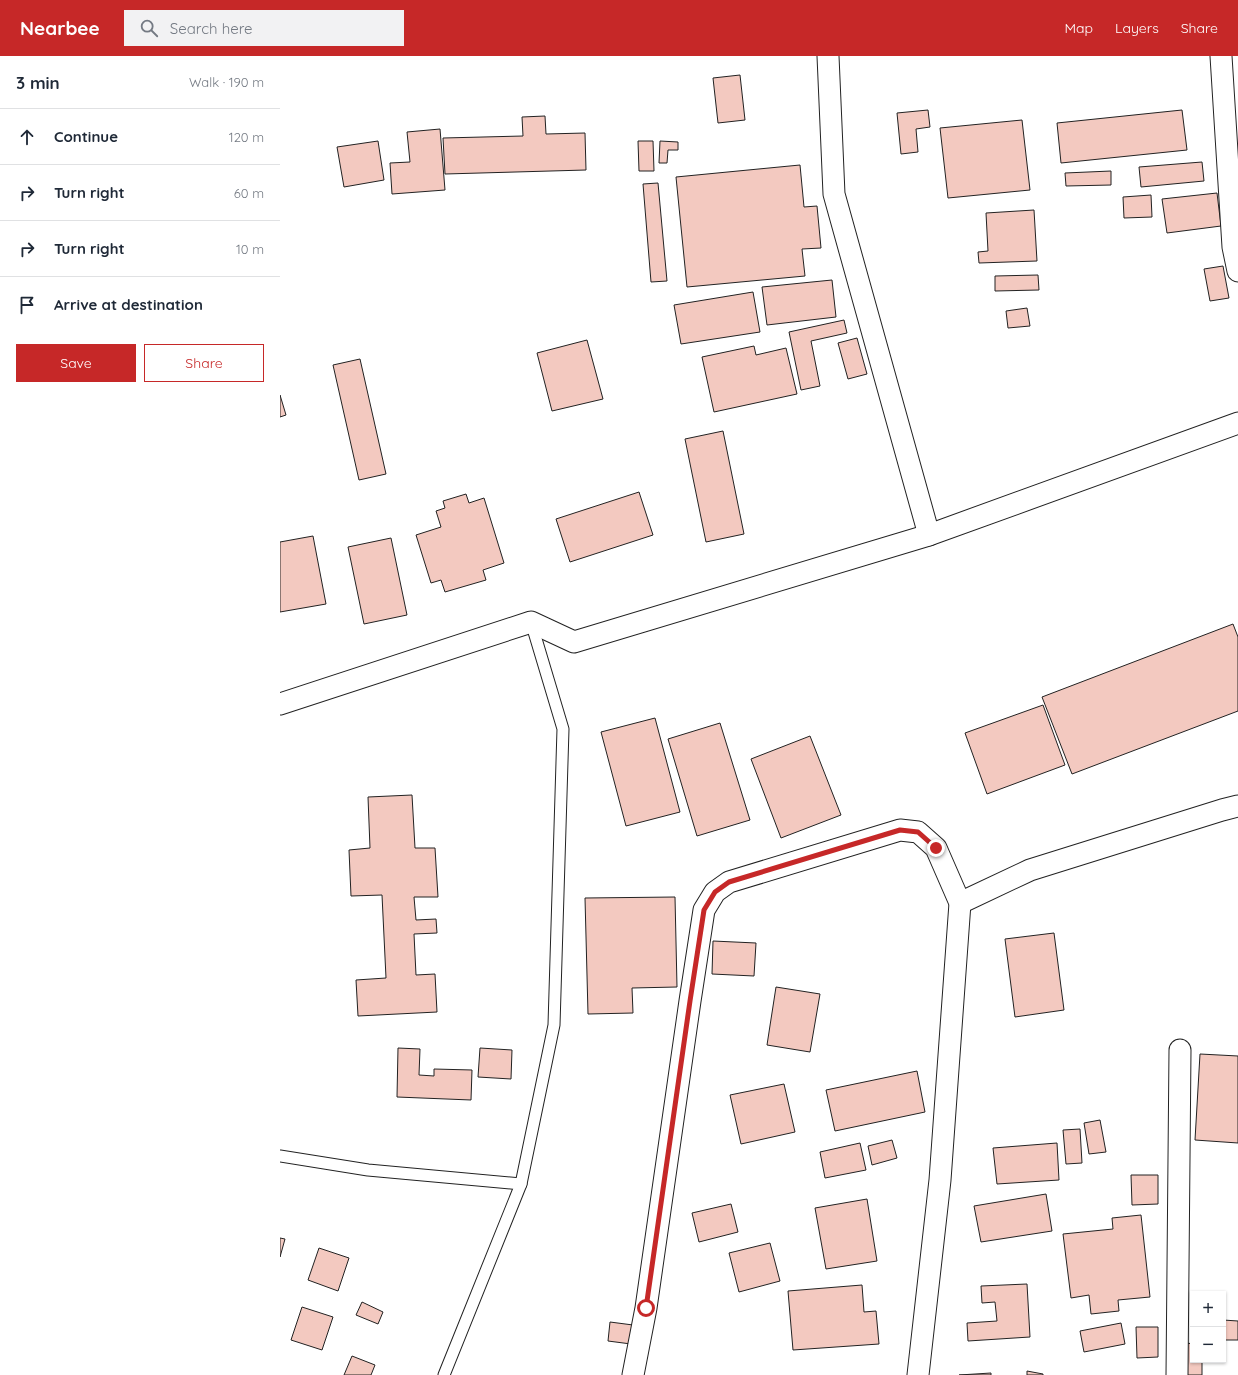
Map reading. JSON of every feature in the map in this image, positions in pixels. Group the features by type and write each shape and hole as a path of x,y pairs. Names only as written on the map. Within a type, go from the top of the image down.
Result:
{"street":[{"path":"828,56 834,194 929,536"},
{"path":"1221,56 1233,246 1238,271"},
{"path":"280,704 530,622 574,642 929,536 1238,423"},
{"path":"960,904 1030,870 1238,806"},
{"path":"633,1375 646,1308 704,910 715,892 729,882 900,830 918,832 936,848 960,904 940,1180 918,1375"},
{"path":"1178,1375 1180,1050"}],"lane":[{"path":"444,1375 521,1184 554,1026 563,729 530,622"},
{"path":"280,1156 368,1170 521,1184"}],"building":[{"path":"740,75 745,120 718,123 713,78"},
{"path":"928,110 930,127 916,129 918,152 901,154 897,113"},
{"path":"1182,110 1187,150 1061,163 1057,123"},
{"path":"545,116 546,134 585,133 586,170 445,174 443,138 523,136 522,117"},
{"path":"1022,120 1030,190 948,198 940,128"},
{"path":"440,129 445,190 392,194 390,163 410,162 407,132"},
{"path":"378,141 384,180 344,187 337,147"},
{"path":"638,141 653,141 654,171 639,171"},
{"path":"660,141 678,142 678,150 668,150 667,163 659,163"},
{"path":"1202,162 1204,181 1141,187 1139,167"},
{"path":"800,165 804,207 817,206 821,248 802,249 805,276 687,287 676,177"},
{"path":"1111,171 1111,185 1066,186 1065,173"},
{"path":"658,183 667,281 651,282 643,184"},
{"path":"1217,193 1221,226 1167,233 1162,199"},
{"path":"1151,195 1152,217 1124,218 1123,197"},
{"path":"1034,210 1037,261 979,263 978,252 988,251 986,213"},
{"path":"1223,266 1229,298 1210,301 1204,269"},
{"path":"1038,275 1039,290 995,291 995,276"},
{"path":"832,280 836,317 767,325 762,287"},
{"path":"753,292 760,332 681,344 674,305"},
{"path":"1027,308 1030,326 1008,328 1006,311"},
{"path":"844,320 847,333 811,341 820,386 801,390 789,332"},
{"path":"857,338 867,374 848,379 838,343"},
{"path":"587,340 603,399 552,411 537,353"},
{"path":"754,346 756,355 786,348 797,394 714,412 702,357"},
{"path":"360,359 386,474 359,480 333,365"},
{"path":"280,395 286,415 280,417"},
{"path":"723,431 744,534 706,542 685,439"},
{"path":"639,492 653,535 570,562 556,519"},
{"path":"466,494 469,503 484,498 504,563 483,570 486,580 445,592 441,580 431,583 416,535 441,527 436,511 445,508 443,501"},
{"path":"313,536 326,604 280,612 280,542"},
{"path":"391,538 407,615 364,624 348,547"},
{"path":"1233,624 1238,637 1238,711 1072,774 1042,697"},
{"path":"1043,705 1065,765 987,794 965,733"},
{"path":"655,718 680,812 626,826 601,732"},
{"path":"720,723 750,820 697,836 668,739"},
{"path":"810,736 841,815 781,838 751,759"},
{"path":"412,795 415,848 435,848 438,897 414,897 416,920 436,919 437,933 414,934 416,975 435,974 437,1012 358,1016 356,980 386,978 382,895 351,896 349,850 370,848 368,797"},
{"path":"675,897 677,987 632,988 633,1013 588,1014 585,898"},
{"path":"1054,933 1064,1010 1015,1017 1005,939"},
{"path":"713,941 756,943 754,976 712,974"},
{"path":"776,987 820,994 810,1052 767,1045"},
{"path":"398,1048 420,1049 419,1075 434,1076 434,1069 472,1070 471,1100 397,1097"},
{"path":"480,1048 512,1050 511,1079 478,1077"},
{"path":"1200,1054 1238,1056 1238,1143 1195,1140"},
{"path":"917,1071 925,1112 835,1131 826,1090"},
{"path":"784,1084 795,1132 741,1144 730,1095"},
{"path":"1100,1120 1106,1152 1089,1154 1084,1123"},
{"path":"1080,1129 1082,1163 1066,1164 1063,1130"},
{"path":"892,1140 897,1158 872,1165 868,1146"},
{"path":"860,1143 866,1170 825,1178 820,1152"},
{"path":"1057,1143 1059,1180 997,1184 993,1148"},
{"path":"1131,1175 1158,1175 1158,1204 1132,1205"},
{"path":"1046,1194 1052,1231 981,1242 974,1206"},
{"path":"867,1199 877,1261 826,1269 815,1208"},
{"path":"731,1204 738,1232 699,1242 692,1213"},
{"path":"1141,1215 1150,1297 1118,1300 1119,1311 1091,1314 1089,1295 1071,1298 1063,1234 1113,1229 1112,1218"},
{"path":"280,1238 285,1239 280,1257"},
{"path":"770,1243 780,1281 739,1292 729,1253"},
{"path":"319,1248 349,1258 338,1291 308,1280"},
{"path":"1027,1284 1030,1337 968,1341 967,1323 997,1321 995,1302 982,1303 981,1286"},
{"path":"862,1285 864,1312 876,1311 879,1344 793,1350 788,1291"},
{"path":"362,1302 383,1312 378,1324 356,1315"},
{"path":"302,1307 333,1317 322,1350 291,1340"},
{"path":"1226,1320 1238,1321 1238,1340 1226,1340"},
{"path":"610,1322 633,1325 631,1344 608,1341"},
{"path":"1121,1323 1125,1344 1084,1352 1080,1331"},
{"path":"1136,1327 1158,1327 1158,1357 1137,1358"},
{"path":"1187,1343 1190,1344 1190,1363 1202,1363 1202,1375 1185,1375"},
{"path":"352,1356 375,1365 371,1375 344,1375"},
{"path":"1027,1371 1043,1374 1043,1375 1027,1375"},
{"path":"991,1373 991,1375 959,1375"}],"route":[{"path":"646,1308 704,910 715,892 729,882 900,830 918,832 936,848"}]}
